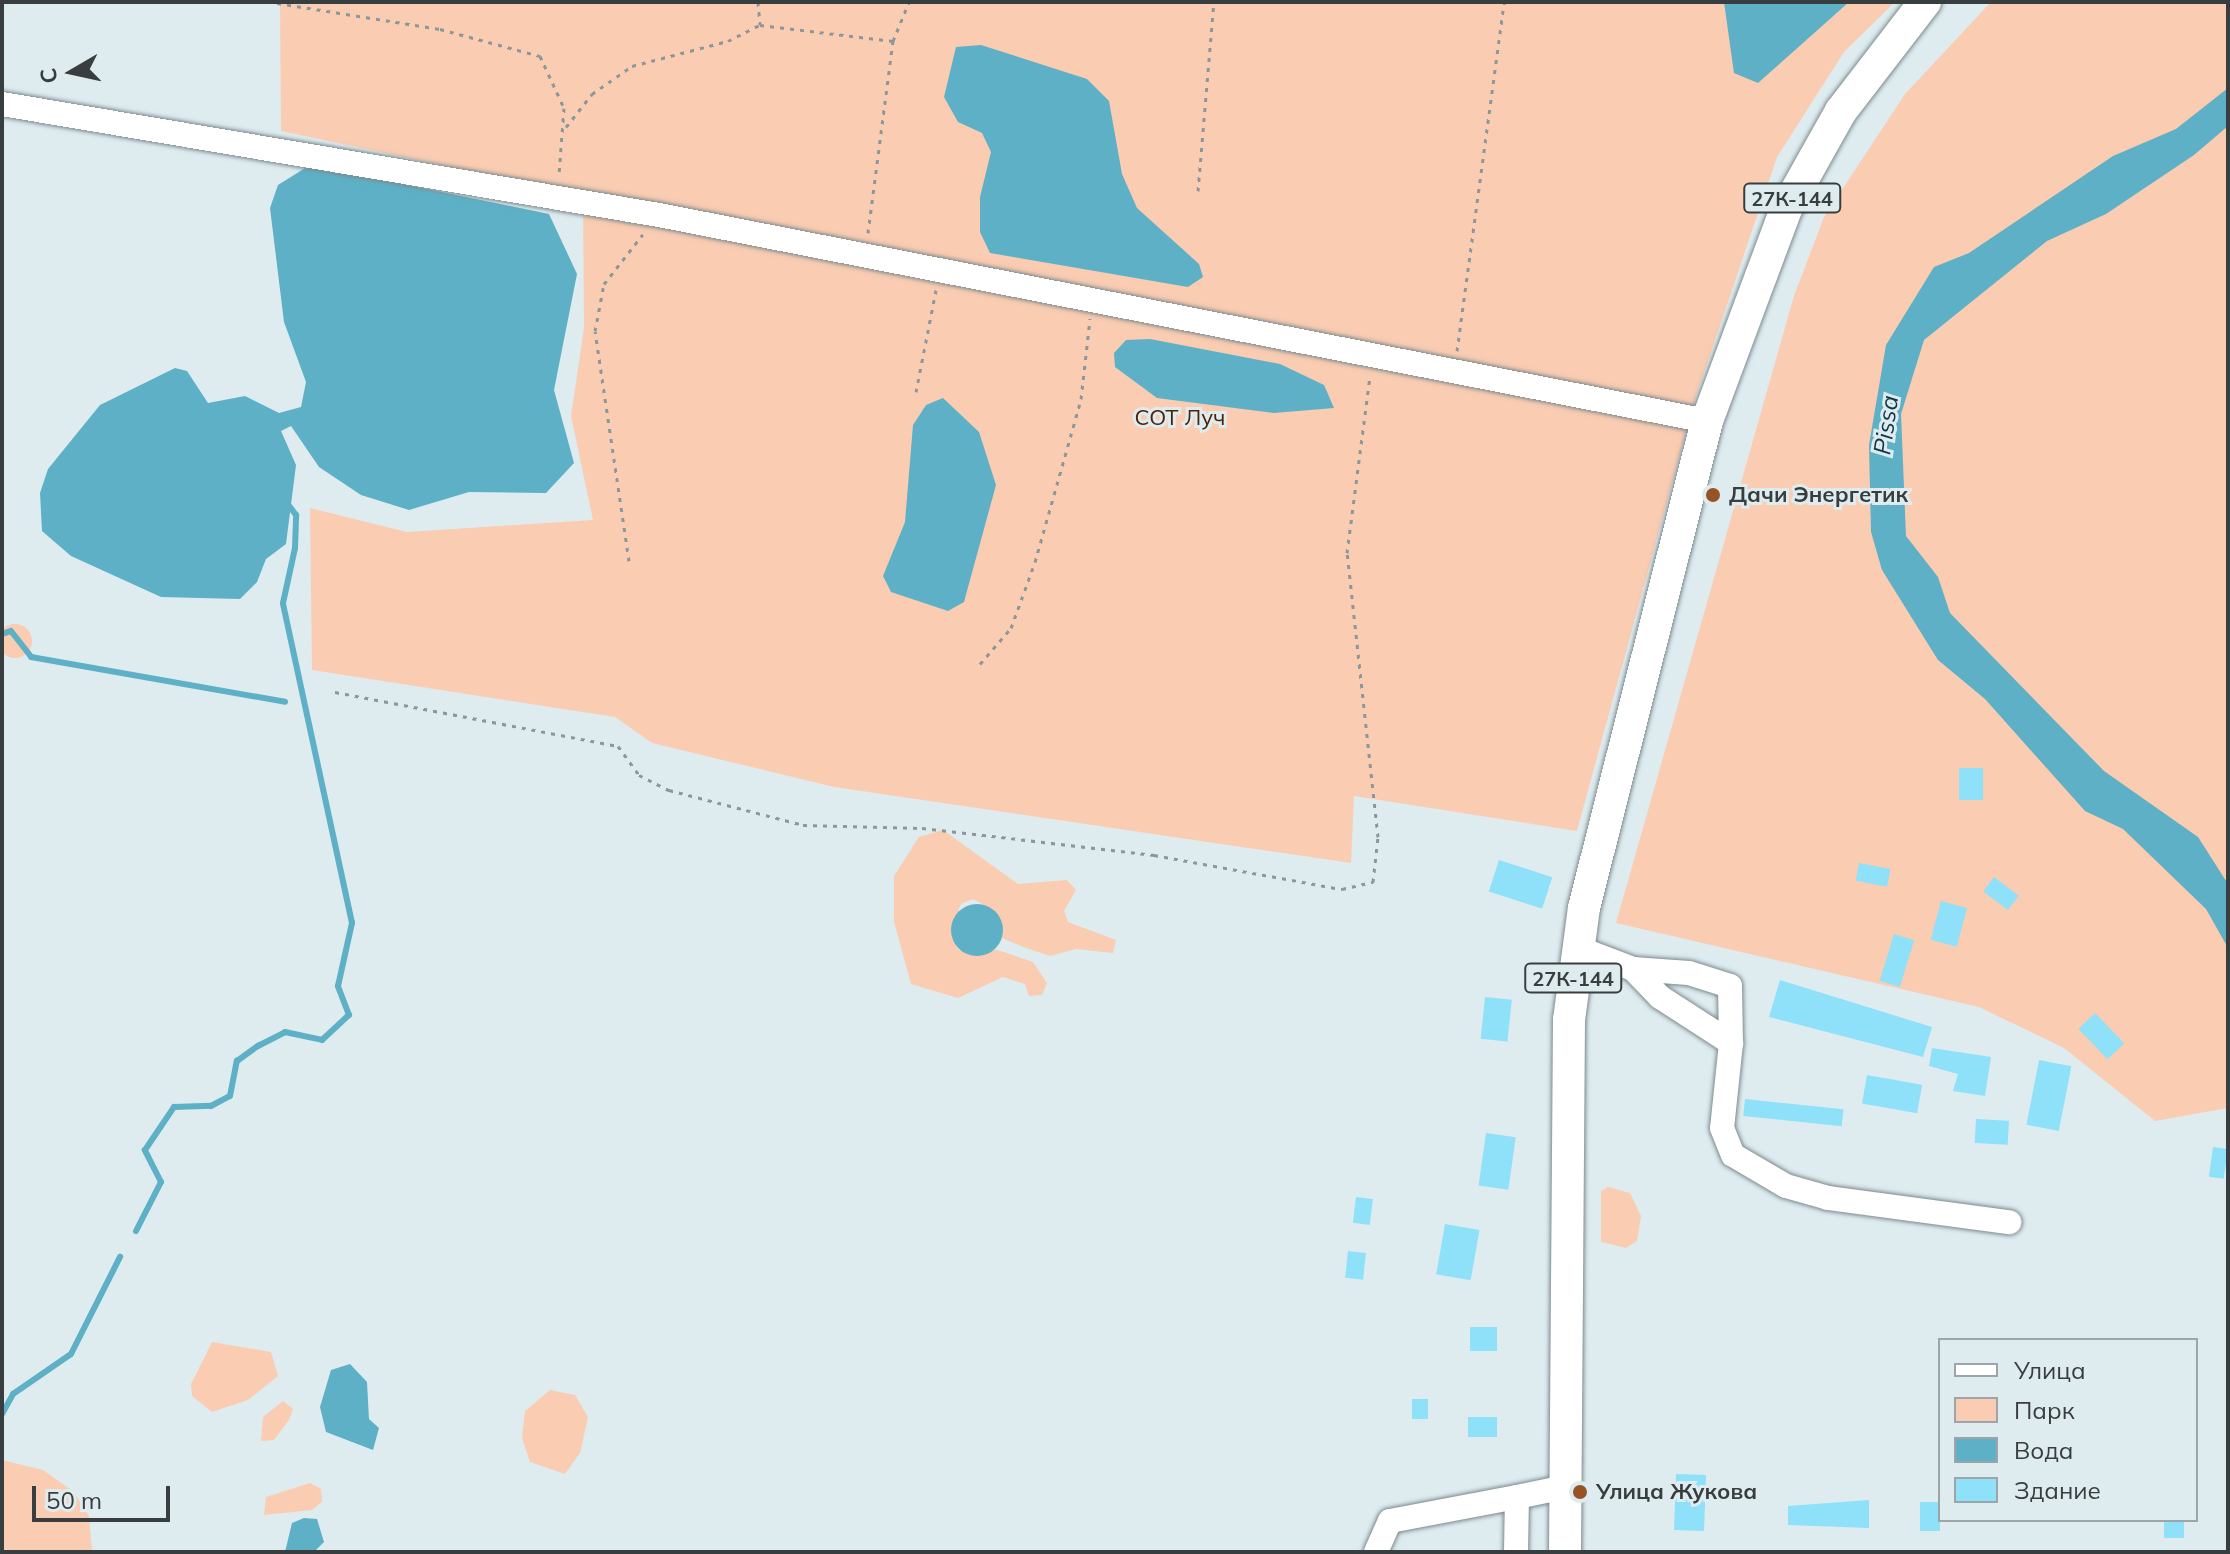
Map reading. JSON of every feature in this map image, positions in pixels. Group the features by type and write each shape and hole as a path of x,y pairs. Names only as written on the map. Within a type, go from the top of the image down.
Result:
{"main road":[{"name":"27К-144","path":"1565,1552 1569,1020 1578,948 1707,421 1786,209 1877,57 1925,2"}],"street":[{"path":"2,104 554,203 659,215 1091,303 1372,351 1455,371 1707,421"},
{"path":"1578,948 1633,969 1689,973 1730,986 1731,1043 1722,1128 1733,1155 1786,1186 1828,1198 2009,1222"},
{"path":"1633,969 1660,997 1731,1043"},
{"path":"1376,1552 1390,1521 1565,1487"},
{"path":"1516,1552 1517,1497"}],"path":[{"path":"758,2 760,25"},
{"path":"864,256 893,41 909,2"},
{"path":"1198,191 1214,2"},
{"path":"1455,371 1504,2"},
{"path":"277,3 440,29 540,56 564,108 565,129 554,203"},
{"path":"565,129 592,94 632,66 728,41 760,25 893,41"},
{"path":"629,561 595,331 604,284 659,215"},
{"path":"916,392 939,271"},
{"path":"980,664 1011,628 1044,534 1081,399 1091,303"},
{"path":"335,692 618,746 639,775 669,790 803,825 922,828 1154,855 1342,889 1373,882 1378,837 1347,553 1372,351"}],"green space":[{"name":"СОТ Луч","path":"280,2 1895,2 1844,52 1777,157 1695,399 1577,831 1354,796 1351,863 834,787 652,743 615,717 312,670 310,508 407,532 593,520 571,416 584,328 583,195 281,131"},
{"path":"1991,2 2228,2 2228,1108 2155,1121 2064,1048 1979,1007 1616,923 1794,296 1824,217 1905,94"},
{"path":"8,625 22,625 31,634 31,648 22,657 8,657 -1,648 -1,634"},
{"path":"943,830 1018,884 1067,880 1076,890 1064,911 1068,922 1116,940 1113,953 1076,949 1050,956 1026,948 1002,938 984,905 973,899 961,904 952,927 958,950 998,950 1033,962 1047,983 1042,995 1029,996 1025,984 1003,977 958,998 911,984 894,922 894,876 919,837"},
{"path":"1608,1187 1630,1193 1641,1216 1637,1241 1626,1248 1601,1242 1601,1191"},
{"path":"212,1342 271,1352 278,1376 248,1400 212,1412 192,1396 191,1384"},
{"path":"550,1390 575,1395 588,1417 580,1453 565,1474 530,1462 522,1438 525,1411"},
{"path":"283,1401 293,1409 289,1420 274,1440 261,1441 263,1417"},
{"path":"2,1460 43,1470 74,1492 89,1516 92,1552 2,1552"},
{"path":"310,1483 321,1489 322,1502 312,1510 264,1515 266,1497"}],"water":[{"path":"1724,2 1849,2 1758,83 1734,73"},
{"path":"981,45 1087,79 1109,101 1122,174 1137,208 1199,264 1203,277 1188,287 990,253 980,232 980,197 991,152 982,133 958,122 944,97 956,47"},
{"name":"Pissa","path":"2228,88 2228,126 2194,155 2106,214 2047,241 1924,340 1901,414 1906,536 1938,577 1950,613 2104,771 2198,837 2228,884 2228,948 2206,909 2123,829 2085,811 1985,699 1938,660 1882,570 1871,532 1869,445 1886,345 1934,267 1969,253 2113,156 2176,129"},
{"path":"310,165 549,214 577,274 554,390 574,463 546,493 469,492 409,510 361,495 319,467 291,426 281,431 296,465 286,544 266,559 257,582 240,599 161,597 71,556 42,531 40,493 48,469 100,405 175,368 187,371 208,403 245,396 279,413 301,407 306,382 284,322 270,208 278,185"},
{"path":"1150,339 1280,364 1324,385 1334,408 1274,413 1157,398 1115,367 1114,353 1126,340"},
{"path":"943,398 979,432 996,485 964,602 948,611 891,592 883,576 905,522 913,425 926,405"},
{"path":"977,904 996,911 1003,930 996,949 977,956 958,949 951,930 958,911"},
{"path":"350,1364 367,1382 369,1419 379,1428 373,1450 326,1432 320,1407 331,1370"},
{"path":"304,1518 317,1519 324,1542 314,1552 285,1552 292,1523"}],"building":[{"path":"1959,768 1983,768 1983,800 1959,800"},
{"path":"1499,860 1552,877 1542,909 1489,891"},
{"path":"1859,863 1890,869 1887,887 1856,881"},
{"path":"1994,877 2019,896 2008,910 1983,891"},
{"path":"1941,901 1967,908 1957,947 1931,940"},
{"path":"1894,934 1914,940 1900,987 1880,981"},
{"path":"1780,980 1932,1027 1923,1057 1769,1017"},
{"path":"1485,997 1512,1000 1507,1042 1481,1039"},
{"path":"2095,1013 2124,1043 2108,1059 2078,1029"},
{"path":"1932,1048 1991,1057 1985,1096 1953,1091 1958,1074 1929,1066"},
{"path":"2039,1060 2071,1066 2059,1131 2026,1125"},
{"path":"1867,1075 1922,1085 1917,1113 1862,1104"},
{"path":"1745,1099 1843,1109 1842,1126 1743,1116"},
{"path":"1976,1119 2009,1121 2008,1145 1975,1143"},
{"path":"1486,1133 1516,1137 1508,1190 1479,1185"},
{"path":"2213,1147 2228,1149 2224,1179 2209,1177"},
{"path":"1356,1197 1373,1199 1370,1225 1353,1223"},
{"path":"1445,1224 1479,1230 1471,1280 1436,1274"},
{"path":"1348,1251 1366,1253 1363,1280 1345,1278"},
{"path":"1470,1327 1497,1327 1497,1351 1470,1351"},
{"path":"1412,1399 1428,1399 1428,1419 1412,1419"},
{"path":"1468,1417 1497,1417 1497,1437 1468,1437"},
{"path":"1676,1474 1706,1475 1704,1531 1674,1530"},
{"path":"1869,1500 1869,1528 1788,1525 1788,1506"},
{"path":"1920,1502 1938,1502 1940,1531 1920,1531"},
{"path":"2164,1522 2184,1522 2184,1538 2164,1538"}],"waterway":[{"path":"136,1231 161,1182 145,1150 174,1107 211,1106 230,1096 237,1061 258,1046 285,1032 322,1040 349,1015 338,986 352,923 283,603 295,548 296,515 287,503"},
{"path":"2,634 11,631 31,657 285,702"},
{"path":"2,1414 13,1394 71,1354 120,1257"}],"place":[{"name":"Дачи Энергетик","path":"1713,495"},
{"name":"Улица Жукова","path":"1580,1492"}]}
